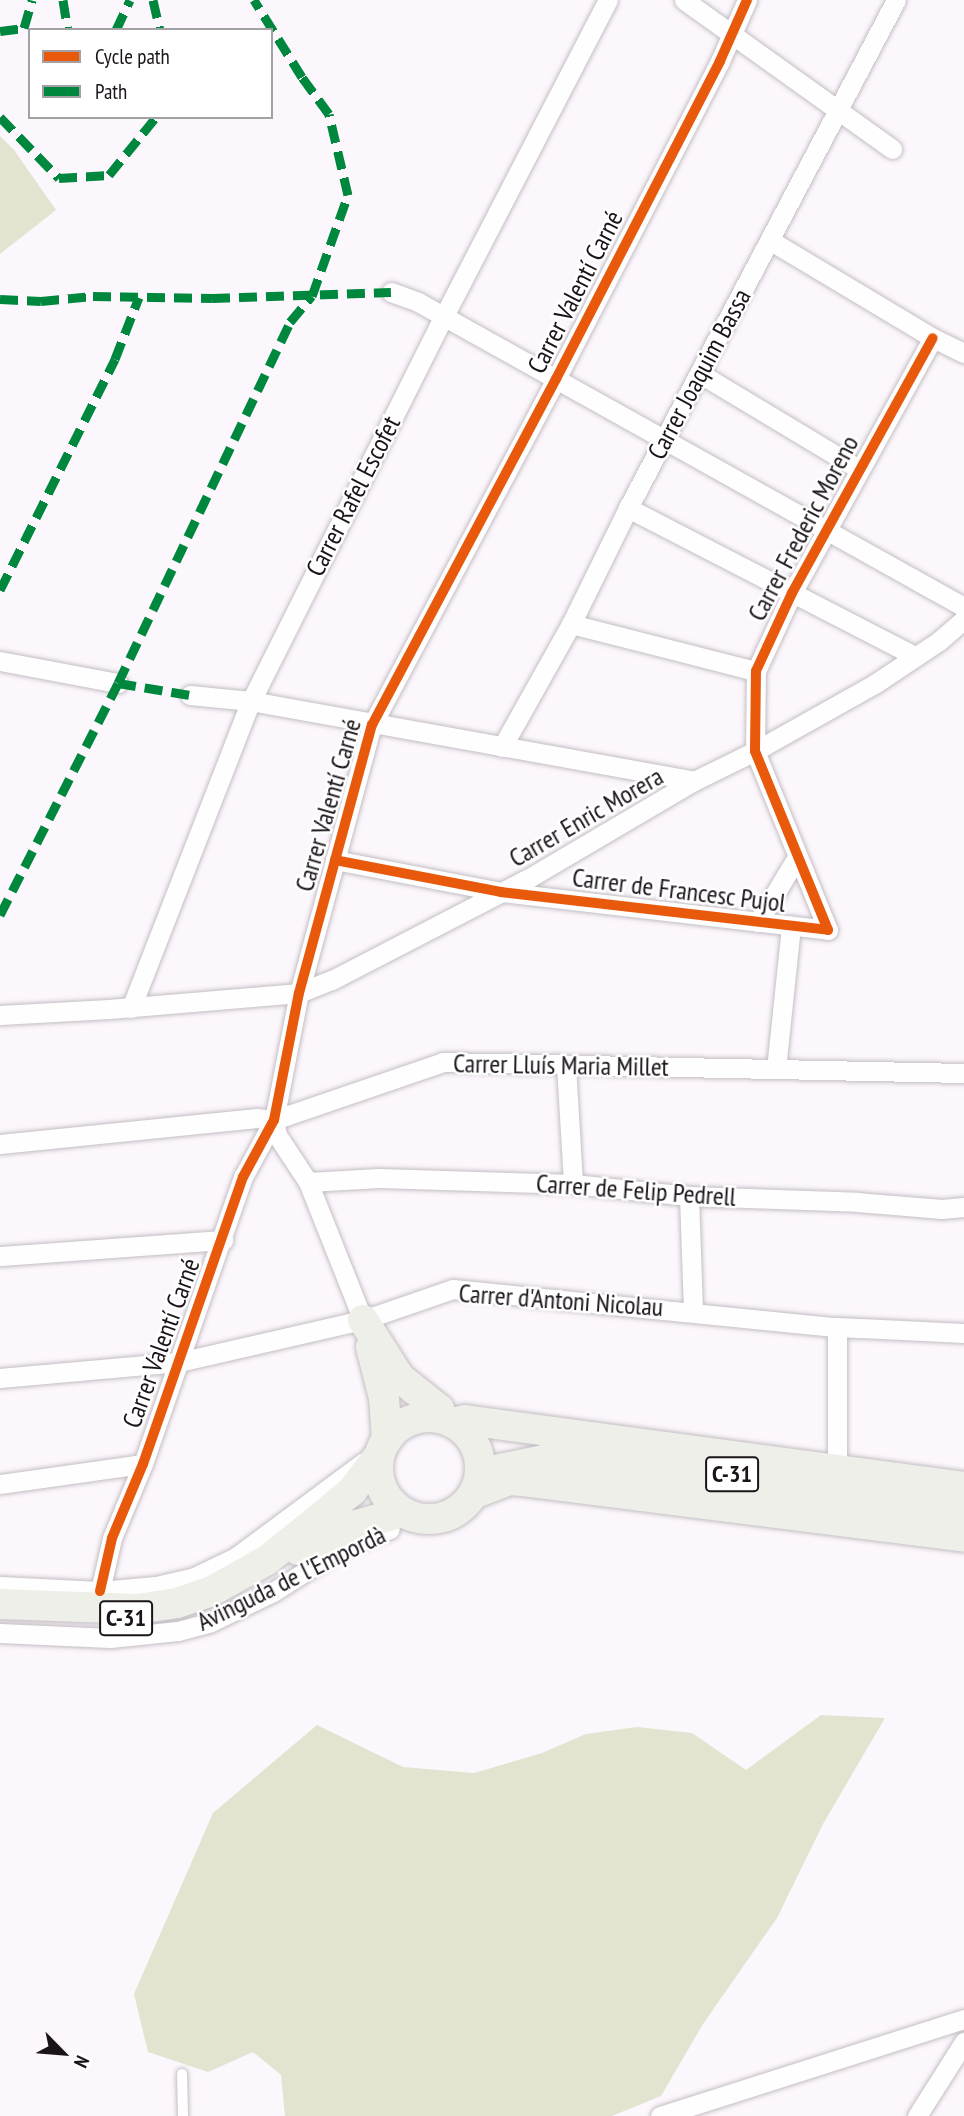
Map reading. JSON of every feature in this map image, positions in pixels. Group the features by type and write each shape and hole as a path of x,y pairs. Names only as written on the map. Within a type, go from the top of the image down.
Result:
{"main road":[{"path":"363,1320 400,1378 439,1409 475,1446 476,1485 509,1480 531,1482 964,1537"},
{"path":"363,1320 384,1398 383,1448 378,1471 382,1487 390,1501 407,1514"},
{"name":"C-31","path":"0,1604 136,1609 177,1603 212,1591 267,1560 306,1529 352,1490 401,1426 420,1418 453,1425 500,1444 964,1504"},
{"path":"453,1425 465,1420 964,1487"},
{"name":"C-31","path":"0,1616 143,1619 200,1607 314,1541 407,1514 440,1518 464,1505 476,1485 505,1467 544,1461 964,1513"}],"street":[{"name":"Carrer Rafel Escofet","path":"131,1008 251,701 444,316 608,0"},
{"path":"684,0 892,149"},
{"name":"Carrer Valentí Carné","path":"100,1591 112,1538 143,1464 243,1177 274,1120 299,993 372,725 556,379 720,61 730,33 747,0"},
{"name":"Carrer Joaquim Bassa","path":"502,747 571,624 628,508 896,0"},
{"path":"771,241 933,338 964,353"},
{"path":"391,292 444,316 964,607"},
{"name":"Carrer Frederic Moreno","path":"755,751 756,671 792,593 933,338"},
{"path":"699,373 859,469"},
{"path":"628,508 915,656"},
{"name":"Carrer Enric Morera","path":"0,1015 131,1008 299,993 332,980 501,892 694,781 755,751 876,683 964,619"},
{"path":"571,624 756,671"},
{"path":"0,661 118,683"},
{"path":"190,695 251,701 372,725 694,781"},
{"name":"Carrer de Francesc Pujol","path":"335,860 501,892 828,930 755,751"},
{"name":"Carrer de Francesc Pujol","path":"758,922 797,857"},
{"path":"776,1069 791,926"},
{"name":"Carrer Lluís Maria Millet","path":"0,1144 257,1118 274,1120 443,1062 964,1073"},
{"path":"566,1065 573,1184"},
{"path":"274,1120 277,1135 308,1182 363,1320"},
{"name":"Carrer de Felip Pedrell","path":"308,1182 379,1178 573,1184 689,1196 857,1202 942,1209 964,1207"},
{"path":"689,1196 693,1311"},
{"path":"0,1256 223,1240"},
{"name":"Carrer d'Antoni Nicolau","path":"0,1378 179,1362 363,1320 453,1289 837,1326 964,1333"},
{"path":"837,1326 837,1469"},
{"path":"0,1586 100,1591 156,1586 182,1580 236,1557 383,1448"},
{"path":"0,1484 143,1464"},
{"name":"Avinguda de l'Empordà","path":"0,1633 121,1638 178,1631 211,1622 273,1592 344,1547 397,1527 407,1514"},
{"path":"660,2116 964,2019"},
{"path":"917,2116 964,2042"}],"lane":[{"path":"182,2074 183,2116"}],"green space":[{"path":"0,136 14,150 56,210 0,254"},
{"path":"821,1715 885,1718 823,1824 777,1918 703,2024 661,2096 612,2116 285,2116 281,2075 253,2052 208,2072 148,2052 134,1994 213,1813 317,1725 403,1767 474,1773 542,1753 586,1734 637,1727 692,1733 746,1770"}],"marked path":[{"path":"0,31 24,28 32,0"},
{"path":"63,0 68,28"},
{"path":"117,28 130,0"},
{"path":"153,0 160,28"},
{"path":"254,0 271,28"},
{"path":"0,915 118,683 290,322 312,296 348,195 329,114 273,30"},
{"path":"0,117 59,178 109,175 154,119"},
{"path":"0,299 41,301 93,296 212,298 391,292"},
{"path":"0,590 115,359 139,297"},
{"path":"118,683 190,695"}],"cycle path":[{"path":"100,1591 112,1538 143,1464 243,1177 274,1120 299,993 372,725 556,379 720,61 747,0"},
{"path":"335,860 501,892 828,930 755,751 756,671 792,593 933,338"}]}
